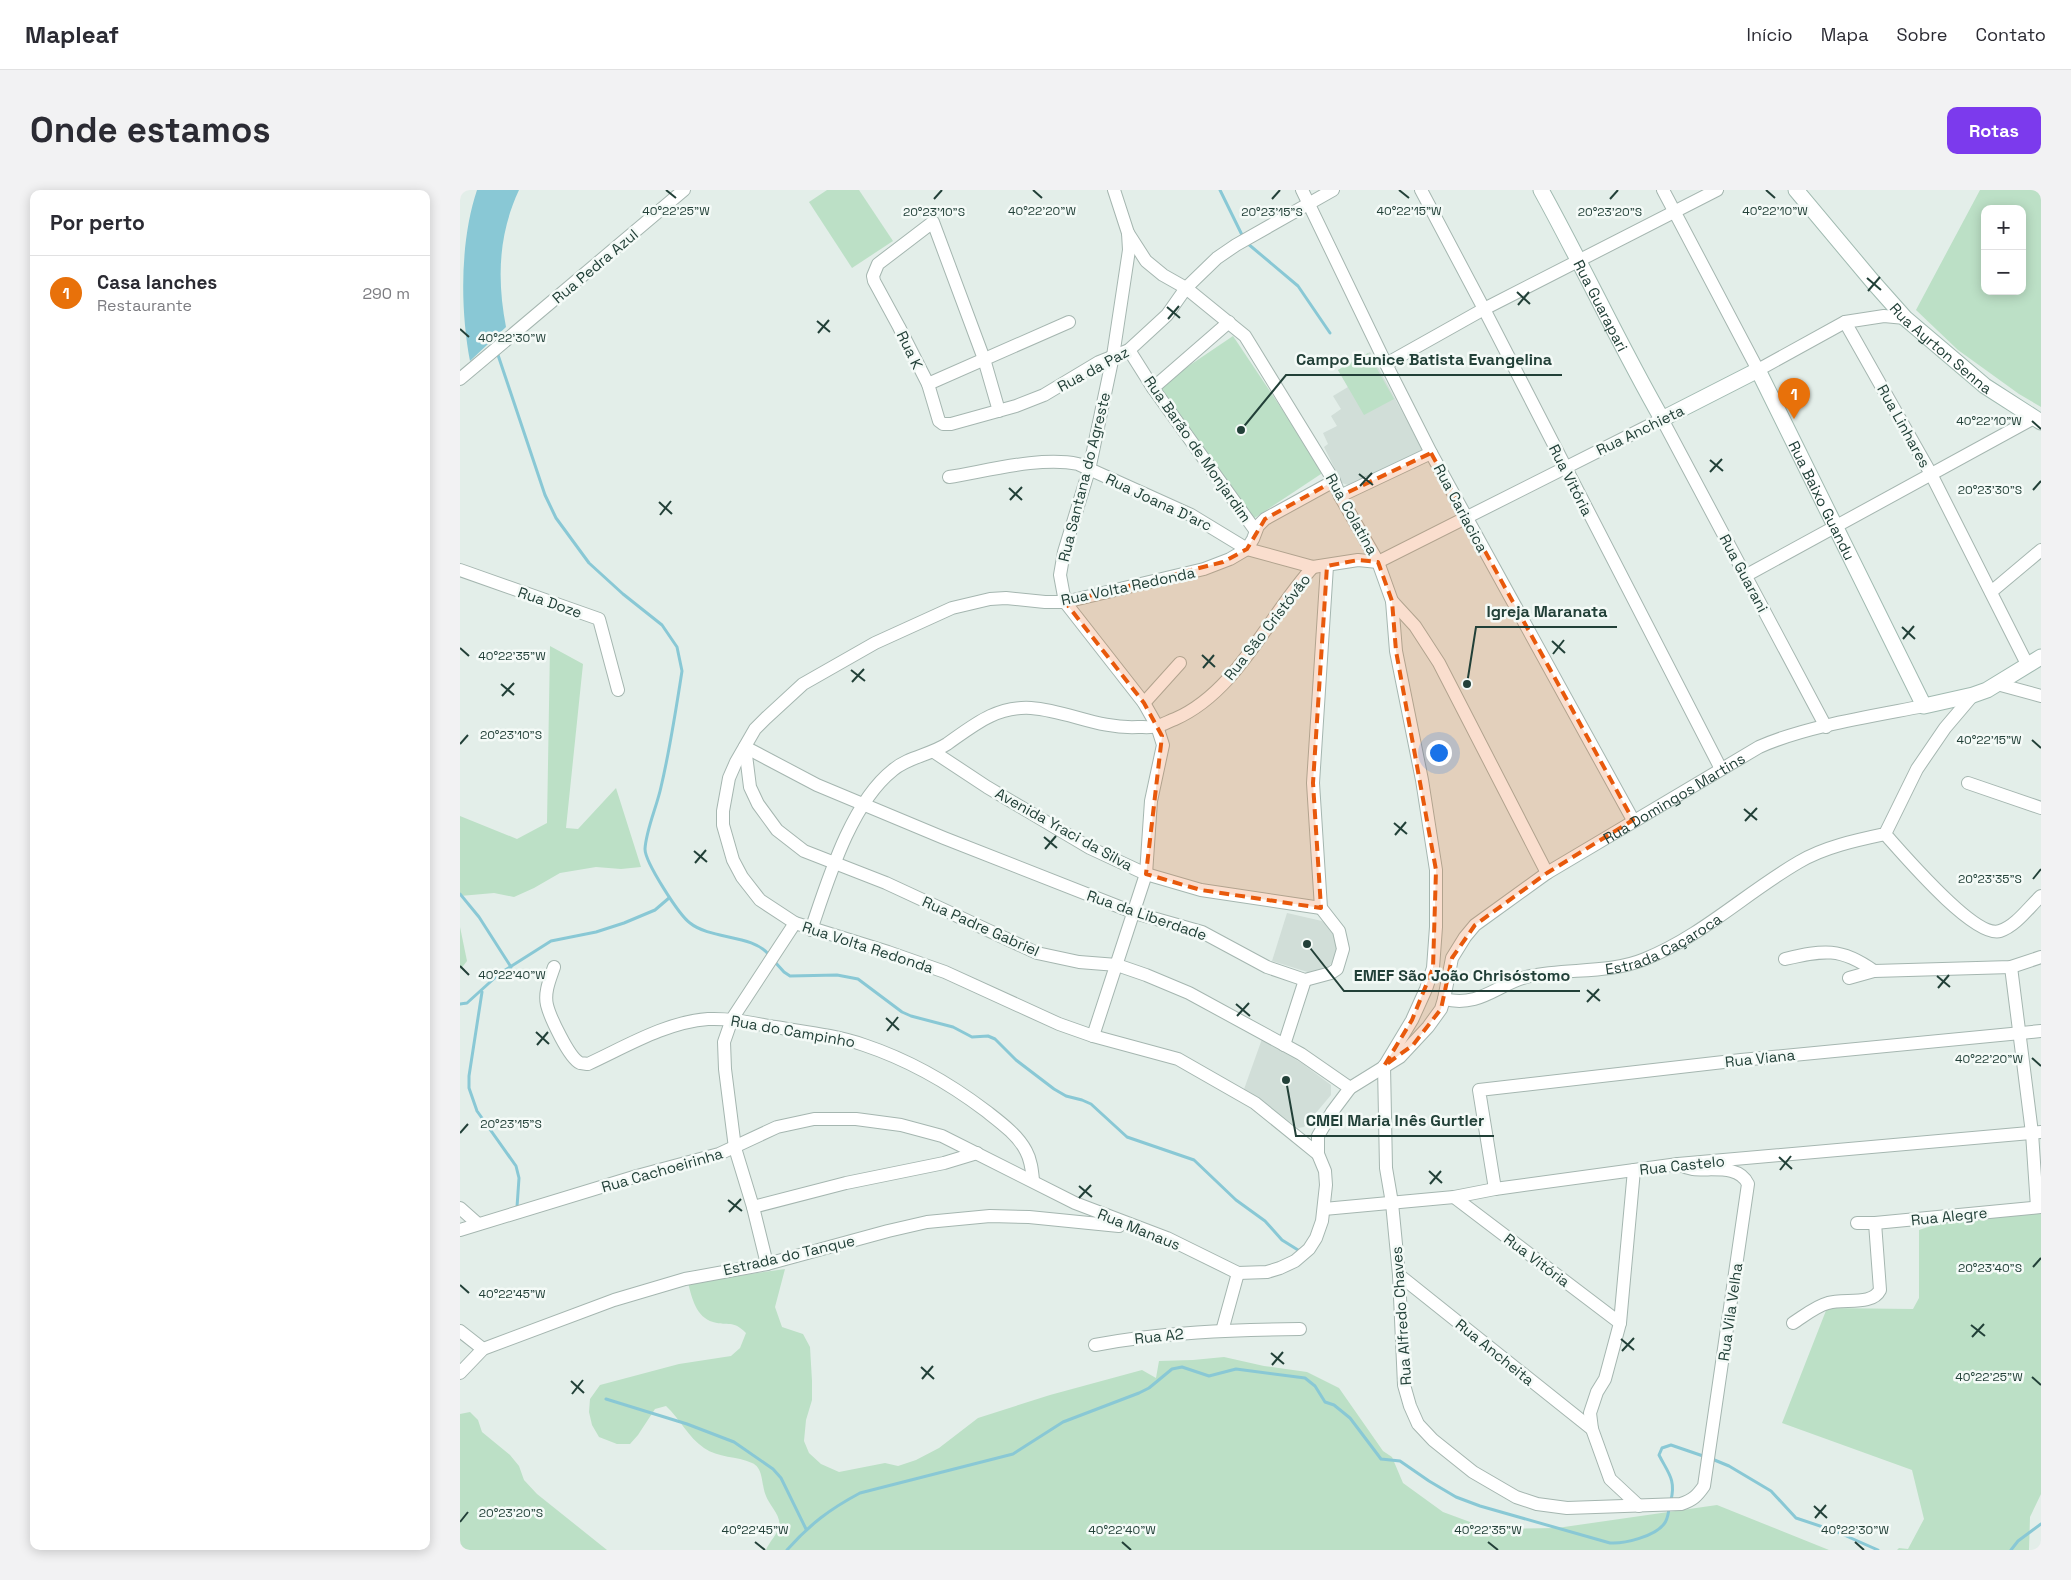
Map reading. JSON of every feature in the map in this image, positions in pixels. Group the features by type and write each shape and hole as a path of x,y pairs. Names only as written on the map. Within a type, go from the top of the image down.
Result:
{"main road":[{"name":"Rua Guarapari","path":"1541,190 1580,261 1634,371 1662,419"},
{"name":"Rua Ayrton Senna","path":"1796,190 1873,282 1906,318 1985,386 2038,420"},
{"name":"Rua Anchieta","path":"1662,419 1758,370"},
{"name":"Rua Baixo Guandu","path":"1758,370 1924,706"},
{"path":"1973,695 1998,684 2041,657"},
{"name":"Rua Domingos Martins","path":"1924,706 1973,695"}],"street":[{"name":"Rua Pedra Azul","path":"460,378 506,342 684,190"},
{"name":"Rua Colatina","path":"1114,190 1128,234 1146,262 1163,275 1186,288 1245,336 1334,481 1340,496 1378,562 1392,601 1415,626 1439,663 1548,873"},
{"name":"Rua Cariacica","path":"1302,190 1431,452 1633,820"},
{"name":"Rua da Paz","path":"950,424 999,411 1044,395 1113,356 1130,350 1168,315 1186,288 1203,270 1229,249 1333,190"},
{"name":"Rua Vitória","path":"1421,190 1721,769"},
{"name":"Rua Baixo Guandu","path":"1663,190 1758,370"},
{"path":"1386,364 1484,309 1717,190"},
{"name":"Rua K","path":"950,424 938,421 928,384 874,281 875,269 878,264 933,222 984,359"},
{"name":"Rua Santana do Agreste","path":"1065,602 1062,590 1062,564 1089,470 1113,356 1127,266 1128,234"},
{"name":"Rua Anchieta","path":"1758,370 1845,322 1884,316 1906,318"},
{"path":"928,384 1069,322"},
{"path":"1153,388 1229,322"},
{"name":"Rua Linhares","path":"1845,322 1931,474 2028,666"},
{"name":"Rua Barão de Monjardim","path":"1130,350 1153,388 1255,530 1247,549"},
{"path":"984,359 999,411"},
{"name":"Rua Anchieta","path":"1378,562 1662,419"},
{"name":"Rua Guarani","path":"1662,419 1826,727"},
{"path":"1745,576 1931,474 2038,420"},
{"path":"1340,496 1431,452"},
{"name":"Rua Joana D'arc","path":"949,477 1058,461 1078,464 1199,519 1247,549"},
{"path":"1255,530 1265,519 1334,481"},
{"path":"1247,549 1313,567 1358,560 1378,562"},
{"name":"Rua Volta Redonda","path":"1247,549 1236,556 1204,569 1065,602 1006,598 973,602 952,608 875,643 821,672 790,695 766,718 744,747 736,762 724,798 723,826 733,860 752,891 771,908 795,923 811,930 888,952 945,972 1002,997 1035,1015 1093,1036 1178,1059 1255,1104 1318,1154"},
{"path":"1992,592 2041,550"},
{"path":"1284,1045 1305,980 1331,973 1337,969 1343,956 1339,931 1321,908 1313,783 1327,566"},
{"name":"Rua São Cristóvão","path":"811,930 843,843 864,805 877,786 894,768 934,752 977,723 1008,709 1044,709 1097,724 1122,728 1157,726 1199,706 1240,665 1275,614 1313,567"},
{"name":"Rua Doze","path":"460,570 599,619 618,690"},
{"path":"1384,1066 1412,1020 1426,989 1433,968 1436,927 1436,870 1422,780 1396,651 1392,601"},
{"path":"1065,602 1144,703 1157,726 1163,745 1152,801 1146,874 1135,913 1093,1036"},
{"path":"1144,703 1180,663"},
{"path":"1998,684 2041,696"},
{"path":"1973,695 1944,728 1917,769 1885,834 1939,893 1988,931 1999,932 2009,926 2041,896"},
{"name":"Rua Domingos Martins","path":"1444,999 1452,958 1465,937 1488,914 1548,873 1633,820 1758,746 1773,740 1924,706"},
{"name":"Rua da Liberdade","path":"744,747 817,785 864,805 1002,862 1135,913 1202,932 1267,967 1305,980"},
{"name":"Rua Padre Gabriel","path":"744,747 750,787 766,817 777,830 797,846 834,864 886,883 1037,953 1079,962 1117,965 1189,993 1284,1045 1350,1088"},
{"name":"Avenida Yraci da Silva","path":"934,752 987,787 1090,848 1146,874 1200,890 1321,908"},
{"path":"1968,783 2041,808"},
{"name":"Estrada Caçaroca","path":"1444,999 1459,1002 1481,997 1529,976 1607,969 1644,959 1672,946 1800,861 1825,850 1885,834"},
{"path":"767,1264 736,1148 724,1054 726,1037 732,1019 795,923"},
{"path":"1785,959 1830,952 1846,954 1859,960 1874,971"},
{"path":"1849,978 1874,971 2012,967 2041,957"},
{"name":"Rua do Campinho","path":"554,967 547,988 547,1004 556,1032 580,1063 588,1064 664,1029 706,1019 732,1019 820,1033 863,1044 936,1077 975,1103 1018,1139 1029,1158 1033,1180"},
{"path":"2012,967 2037,1132 2039,1207"},
{"path":"1324,1209 1324,1171 1318,1154 1318,1136 1332,1112 1350,1088 1400,1057 1413,1045 1441,1009 1444,999"},
{"name":"Rua Viana","path":"1495,1189 1480,1090 1742,1060 2041,1031"},
{"name":"Rua Alfredo Chaves","path":"1384,1066 1386,1168 1392,1203 1399,1274 1404,1386 1418,1424 1433,1440 1473,1472 1516,1497 1537,1504 1566,1508 1681,1504"},
{"name":"Rua Cachoeirinha","path":"460,1230 736,1148 777,1127 796,1122 830,1118 866,1120 919,1129 942,1136 977,1153"},
{"name":"Rua Castelo","path":"1324,1209 1454,1197 1495,1189 1678,1164 2037,1132"},
{"path":"753,1208 846,1183 944,1163 977,1153"},
{"name":"Rua Manaus","path":"977,1153 1075,1202 1167,1238 1238,1273 1267,1272 1295,1261 1309,1249 1316,1238 1324,1209"},
{"name":"Rua Vila Velha","path":"1678,1164 1692,1169 1728,1170 1740,1174 1746,1179 1748,1184 1704,1486 1698,1496 1681,1504"},
{"path":"1634,1170 1620,1323 1605,1379 1592,1406 1592,1429 1610,1479 1639,1506"},
{"name":"Rua Vitória","path":"1454,1197 1620,1323"},
{"name":"Rua Alegre","path":"1857,1223 1875,1223 2039,1207"},
{"path":"460,1208 478,1224"},
{"name":"Estrada do Tanque","path":"460,1373 483,1349 614,1300 685,1279 767,1264 888,1230 962,1218 990,1216 1030,1217 1137,1227"},
{"path":"1793,1323 1826,1303 1871,1299 1877,1295 1880,1290 1875,1223"},
{"path":"1222,1331 1238,1273"},
{"name":"Rua Ancheita","path":"1399,1274 1592,1429"},
{"name":"Rua A2","path":"1095,1345 1145,1337 1222,1331 1300,1329"},
{"path":"460,1331 483,1349"}],"highlighted area":[{"path":"1431,453 1633,820 1547,873 1475,925 1452,958 1441,1009 1413,1045 1384,1066 1412,1020 1433,968 1436,870 1396,651 1392,601 1378,562 1358,560 1327,566 1313,783 1321,908 1201,890 1146,874 1162,736 1144,703 1065,602 1223,562 1247,549 1265,519 1334,481 1340,496"}],"shaded area":[{"path":"1370,352 1423,451 1351,486 1342,483 1324,447 1328,444 1323,433 1337,426 1331,416 1341,409 1333,396 1348,387 1338,370"},
{"path":"1287,913 1322,921 1329,926 1336,941 1337,952 1333,962 1323,971 1314,974 1272,961"},
{"path":"1262,1039 1303,1064 1331,1085 1331,1095 1304,1127 1298,1128 1267,1105 1243,1092"}],"green space":[{"path":"827,190 859,190 893,241 852,268 809,202"},
{"path":"1980,190 2041,190 2041,407 2019,394 1958,350 1916,310"},
{"path":"1233,336 1324,472 1250,521 1156,388"},
{"path":"1368,353 1394,399 1364,415 1338,370"},
{"path":"550,646 583,664 566,828 578,829 616,788 641,867 621,869 596,867 560,873 514,897 494,893 460,896 460,816 517,839 547,823"},
{"path":"460,927 467,961 460,970"},
{"path":"2041,1212 2041,1494 2030,1517 2029,1550 1897,1550 1899,1548 1908,1549 1924,1519 1912,1470 1782,1423 1827,1308 1913,1309 1919,1298 1919,1230 1940,1223"},
{"path":"785,1269 775,1307 782,1327 803,1334 810,1347 812,1400 806,1420 804,1441 809,1453 821,1464 839,1472 885,1463 898,1466 916,1460 939,1448 978,1418 1050,1395 1142,1370 1156,1378 1159,1361 1224,1357 1264,1366 1307,1372 1339,1388 1383,1451 1392,1457 1403,1483 1443,1512 1489,1529 1557,1528 1717,1505 1829,1550 766,1550 778,1530 779,1519 764,1492 759,1469 756,1465 715,1454 704,1448 693,1439 666,1406 655,1409 630,1444 617,1444 599,1437 592,1425 589,1412 590,1399 600,1385 679,1364 731,1356 740,1348 746,1333 737,1326 713,1322 702,1316 691,1295 688,1283"},
{"path":"470,1412 478,1420 482,1432 510,1455 519,1466 524,1480 537,1494 607,1550 460,1550 460,1414"}],"water":[{"path":"477,190 519,190 507,224 501,258 501,292 506,327 470,361 464,319 463,275 467,231"}],"waterway":[{"path":"1220,190 1243,237"},
{"path":"1247,243 1298,286 1330,333"},
{"path":"497,352 545,495 556,518 589,563 623,594 662,625 677,647 682,671 664,773 646,842 646,856 650,865 671,899 690,923 709,932 753,944 762,948 769,955"},
{"path":"460,894 479,917 511,967"},
{"path":"460,1004 467,1003 499,974 551,941 596,932 624,923 655,910 669,898"},
{"path":"775,962 790,976 837,975 858,979 902,1012 911,1016 953,1027 972,1037 988,1036 995,1039 1016,1060 1054,1089 1066,1096 1091,1104 1127,1137 1194,1160 1236,1200 1265,1221 1282,1240 1298,1250"},
{"path":"482,992 469,1076 469,1088 477,1111 516,1166 519,1178 517,1207"},
{"path":"787,1550 821,1518 860,1493 1013,1454 1063,1422 1139,1393 1149,1388 1172,1369 1182,1367 1209,1376 1236,1369 1305,1378 1315,1386 1325,1402 1334,1405 1350,1418 1381,1459 1400,1461 1456,1497 1480,1506 1610,1543 1631,1541 1654,1532 1665,1522 1669,1509"},
{"path":"606,1399 687,1424 734,1442 773,1469 781,1478 806,1529"},
{"path":"1671,1500 1672,1481 1659,1455 1662,1448 1671,1445 1706,1457"},
{"path":"1712,1459 1729,1466 1771,1491 1796,1518 1835,1531 1878,1550"},
{"path":"2011,1550 2018,1541 2041,1524"}],"place":[{"name":"Casa lanches","path":"1794,419"},
{"name":"Campo Eunice Batista Evangelina","path":"1241,430"},
{"name":"Igreja Maranata","path":"1467,684"},
{"name":"EMEF São João Chrisóstomo","path":"1307,944"},
{"name":"CMEI Maria Inês Gurtler","path":"1286,1080"}]}
